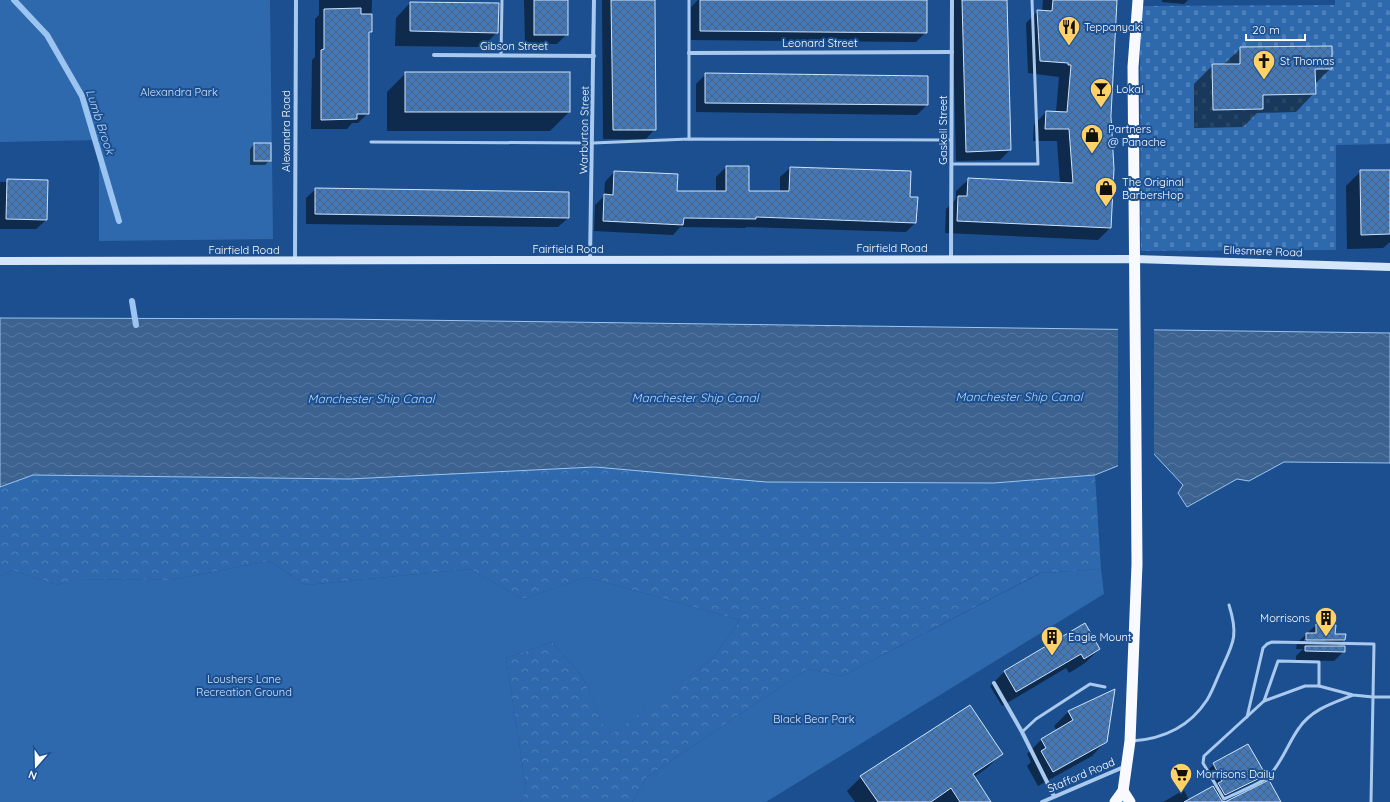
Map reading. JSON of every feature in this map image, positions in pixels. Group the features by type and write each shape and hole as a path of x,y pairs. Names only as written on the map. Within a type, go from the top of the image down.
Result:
{"highway":[{"path":"1115,802 1123,791 1128,765 1137,564 1133,67 1138,0"},
{"path":"1123,791 1130,802"}],"main road":[{"name":"Fairfield Road","path":"0,261 1135,259"},
{"name":"Ellesmere Road","path":"1135,259 1390,267"}],"street":[{"name":"Alexandra Road","path":"295,261 296,0"},
{"name":"Warburton Street","path":"590,260 594,0"},
{"name":"Gaskell Street","path":"951,259 952,0"},
{"name":"Leonard Street","path":"689,53 952,52"},
{"name":"Gibson Street","path":"434,55 594,56"},
{"path":"994,683 1022,732 1054,796"},
{"name":"Stafford Road","path":"1042,802 1128,765"}],"lane":[{"path":"501,55 502,0"},
{"path":"689,0 689,139"},
{"path":"952,164 1038,164 1032,0"},
{"path":"371,142 593,143 689,139 951,140"},
{"path":"1130,741 1149,740 1174,730 1188,721 1207,700 1233,642 1235,624 1229,605"},
{"path":"1247,717 1263,648 1267,644 1272,642 1374,644 1371,802"},
{"path":"1264,701 1278,661 1319,662 1319,686"},
{"path":"1022,732 1036,719 1090,684 1105,687"},
{"path":"1353,695 1327,704 1311,715 1299,728 1287,750 1267,778 1224,799 1203,763 1204,756 1264,701 1305,686 1319,686 1353,695 1390,697"}],"green space":[{"name":"Alexandra Park","path":"0,0 270,0 273,239 99,241 99,140 0,142"},
{"path":"1335,0 1390,0 1390,144 1336,145 1336,250 1141,251 1140,6 1335,5"},
{"path":"595,467 779,482 994,483 1095,475 1101,569 1040,573 842,676 807,669 647,777 632,802 521,802 526,788 506,658 552,642 582,676 608,736 713,658 740,620 586,577 523,599 470,569 306,585 269,561 171,580 78,579 57,585 12,570 0,576 0,487 33,475 349,479"},
{"name":"Loushers Lane Recreation Ground","path":"269,561 306,585 470,569 523,599 586,577 740,620 713,658 608,737 582,676 552,642 506,658 526,788 521,802 0,802 0,576 12,570 57,585 77,579 171,580"},
{"name":"Black Bear Park","path":"1101,569 1104,594 766,802 632,802 647,777 807,669 842,676 1041,573"}],"water":[{"name":"Manchester Ship Canal","path":"0,318 337,319 1390,333 1390,463 1284,462 1249,481 1237,479 1187,507 1178,493 1183,485 1152,452 1095,475 994,483 766,482 595,467 349,479 33,475 0,487"}],"pier":[{"path":"1118,328 1154,328 1154,458 1151,454 1118,468"}],"building":[{"path":"534,0 568,0 568,35 534,35"},
{"path":"611,0 655,0 656,130 613,130"},
{"path":"700,0 927,0 927,33 700,31"},
{"path":"962,0 1007,0 1011,150 966,152"},
{"path":"1053,0 1117,0 1111,116 1114,169 1111,228 957,221 958,196 967,196 968,178 1073,183 1069,129 1045,129 1046,111 1067,112 1071,65 1068,65 1068,63 1040,61 1037,10 1052,11"},
{"path":"410,2 499,3 498,33 410,31"},
{"path":"361,8 361,14 372,14 372,32 369,32 369,114 357,114 357,119 321,120 321,50 324,49 324,9"},
{"name":"St Thomas","path":"1332,46 1332,69 1315,69 1316,94 1263,95 1263,109 1213,110 1212,64 1240,64 1240,47"},
{"path":"405,72 570,72 570,112 405,112"},
{"path":"705,73 928,76 928,105 705,103"},
{"path":"254,143 271,143 271,161 254,161"},
{"path":"726,166 749,166 749,191 789,191 790,167 911,171 910,197 918,197 916,223 756,217 756,219 684,218 683,225 603,221 604,194 613,195 614,171 678,174 677,191 726,191"},
{"path":"1360,170 1390,170 1390,234 1361,235"},
{"path":"7,179 48,180 47,220 6,219"},
{"path":"315,188 569,192 569,218 315,214"},
{"name":"Eagle Mount","path":"1085,623 1100,649 1084,659 1081,654 1016,692 1004,671"},
{"path":"1316,624 1336,625 1335,634 1346,634 1345,640 1306,640 1306,633 1316,633"},
{"path":"1305,646 1345,646 1345,652 1305,651"},
{"path":"1115,689 1107,742 1053,772 1041,751 1046,748 1041,739 1073,720 1068,711"},
{"path":"970,705 1003,754 973,774 991,802 960,802 951,788 931,802 878,802 860,776"},
{"path":"1248,744 1266,775 1225,795 1218,783 1222,781 1213,763"},
{"path":"1269,780 1281,802 1225,802"},
{"path":"1213,786 1222,801 1225,802 1184,802"}],"waterway":[{"name":"Lumb Brook","path":"14,0 47,35 82,96 119,221"},
{"name":"Lumb Brook","path":"132,301 136,325"}],"place":[{"name":"Teppanyaki","path":"1069,46"},
{"name":"St Thomas","path":"1264,80"},
{"name":"Lokal","path":"1101,108"},
{"name":"Partners @ Panache","path":"1092,154"},
{"name":"The Original BarbersHop","path":"1106,208"},
{"name":"Morrisons","path":"1326,638"},
{"name":"Eagle Mount","path":"1052,656"},
{"name":"Morrisons Daily","path":"1181,794"}]}
